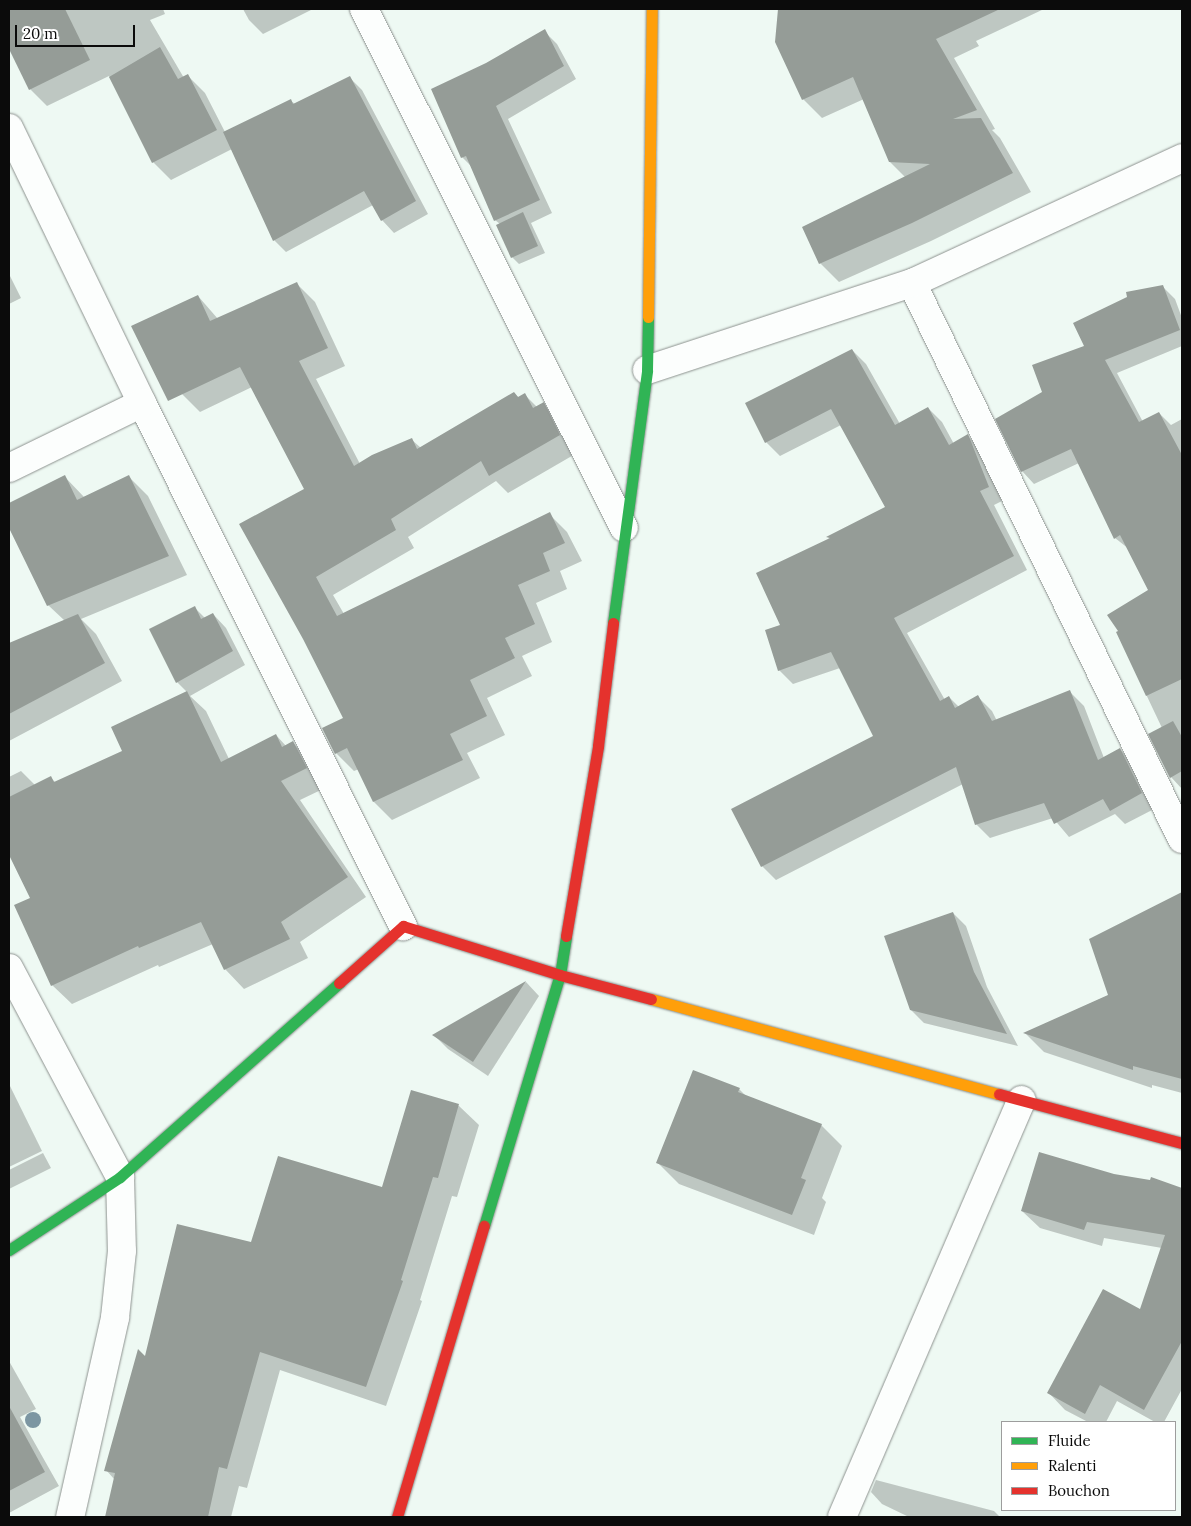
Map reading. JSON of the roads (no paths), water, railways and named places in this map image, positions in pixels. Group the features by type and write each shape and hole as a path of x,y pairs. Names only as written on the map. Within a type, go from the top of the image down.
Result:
{"street":[{"path":"364,9 624,528"},
{"path":"397,1517 560,975 598,746 624,528 647,370 652,9"},
{"path":"9,128 142,403 403,926 560,975 1182,1143"},
{"path":"647,370 912,283 1182,158"},
{"path":"912,283 1182,839"},
{"path":"9,468 142,403"},
{"path":"9,1250 120,1177 403,926"},
{"path":"9,968 120,1177 122,1252 114,1318 70,1517"},
{"path":"842,1517 1022,1100"}]}
